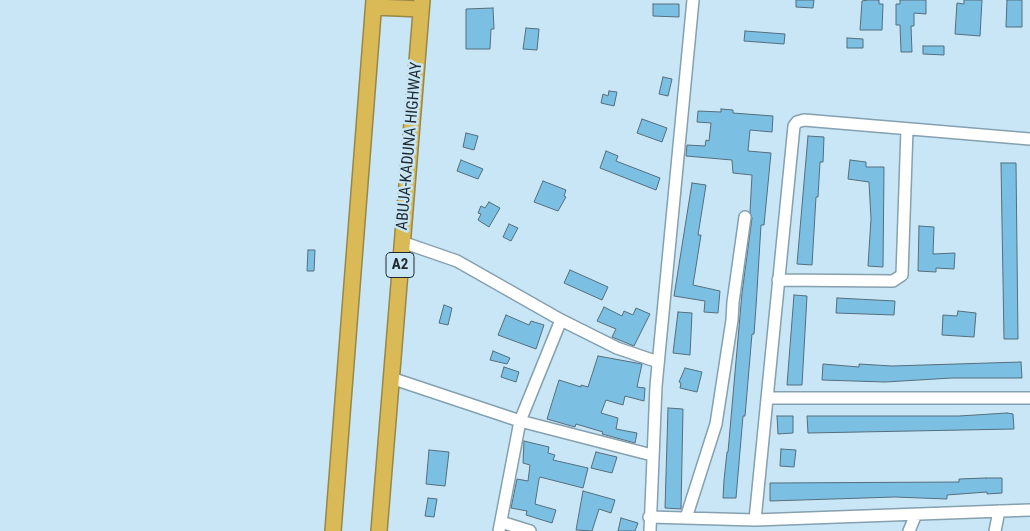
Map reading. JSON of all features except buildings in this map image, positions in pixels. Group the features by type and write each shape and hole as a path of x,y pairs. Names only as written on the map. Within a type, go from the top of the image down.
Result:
{"highway":[{"path":"334,531 374,4 421,5"},
{"name":"ABUJA-KADUNA HIGHWAY","path":"380,531 421,5"}],"street":[{"path":"650,531 649,517 658,362 693,0"},
{"path":"755,520 794,126 797,122 804,120 1030,140"},
{"path":"778,280 893,281 902,274 908,129"},
{"path":"686,518 716,424 745,217"},
{"path":"402,242 457,261 561,320 617,348 658,362"},
{"path":"530,531 500,526 520,421 561,320"},
{"path":"392,378 520,421 652,455"},
{"path":"767,398 1030,398"},
{"path":"649,517 755,520 1030,510"},
{"path":"995,531 999,511"},
{"path":"909,531 916,514"}]}
